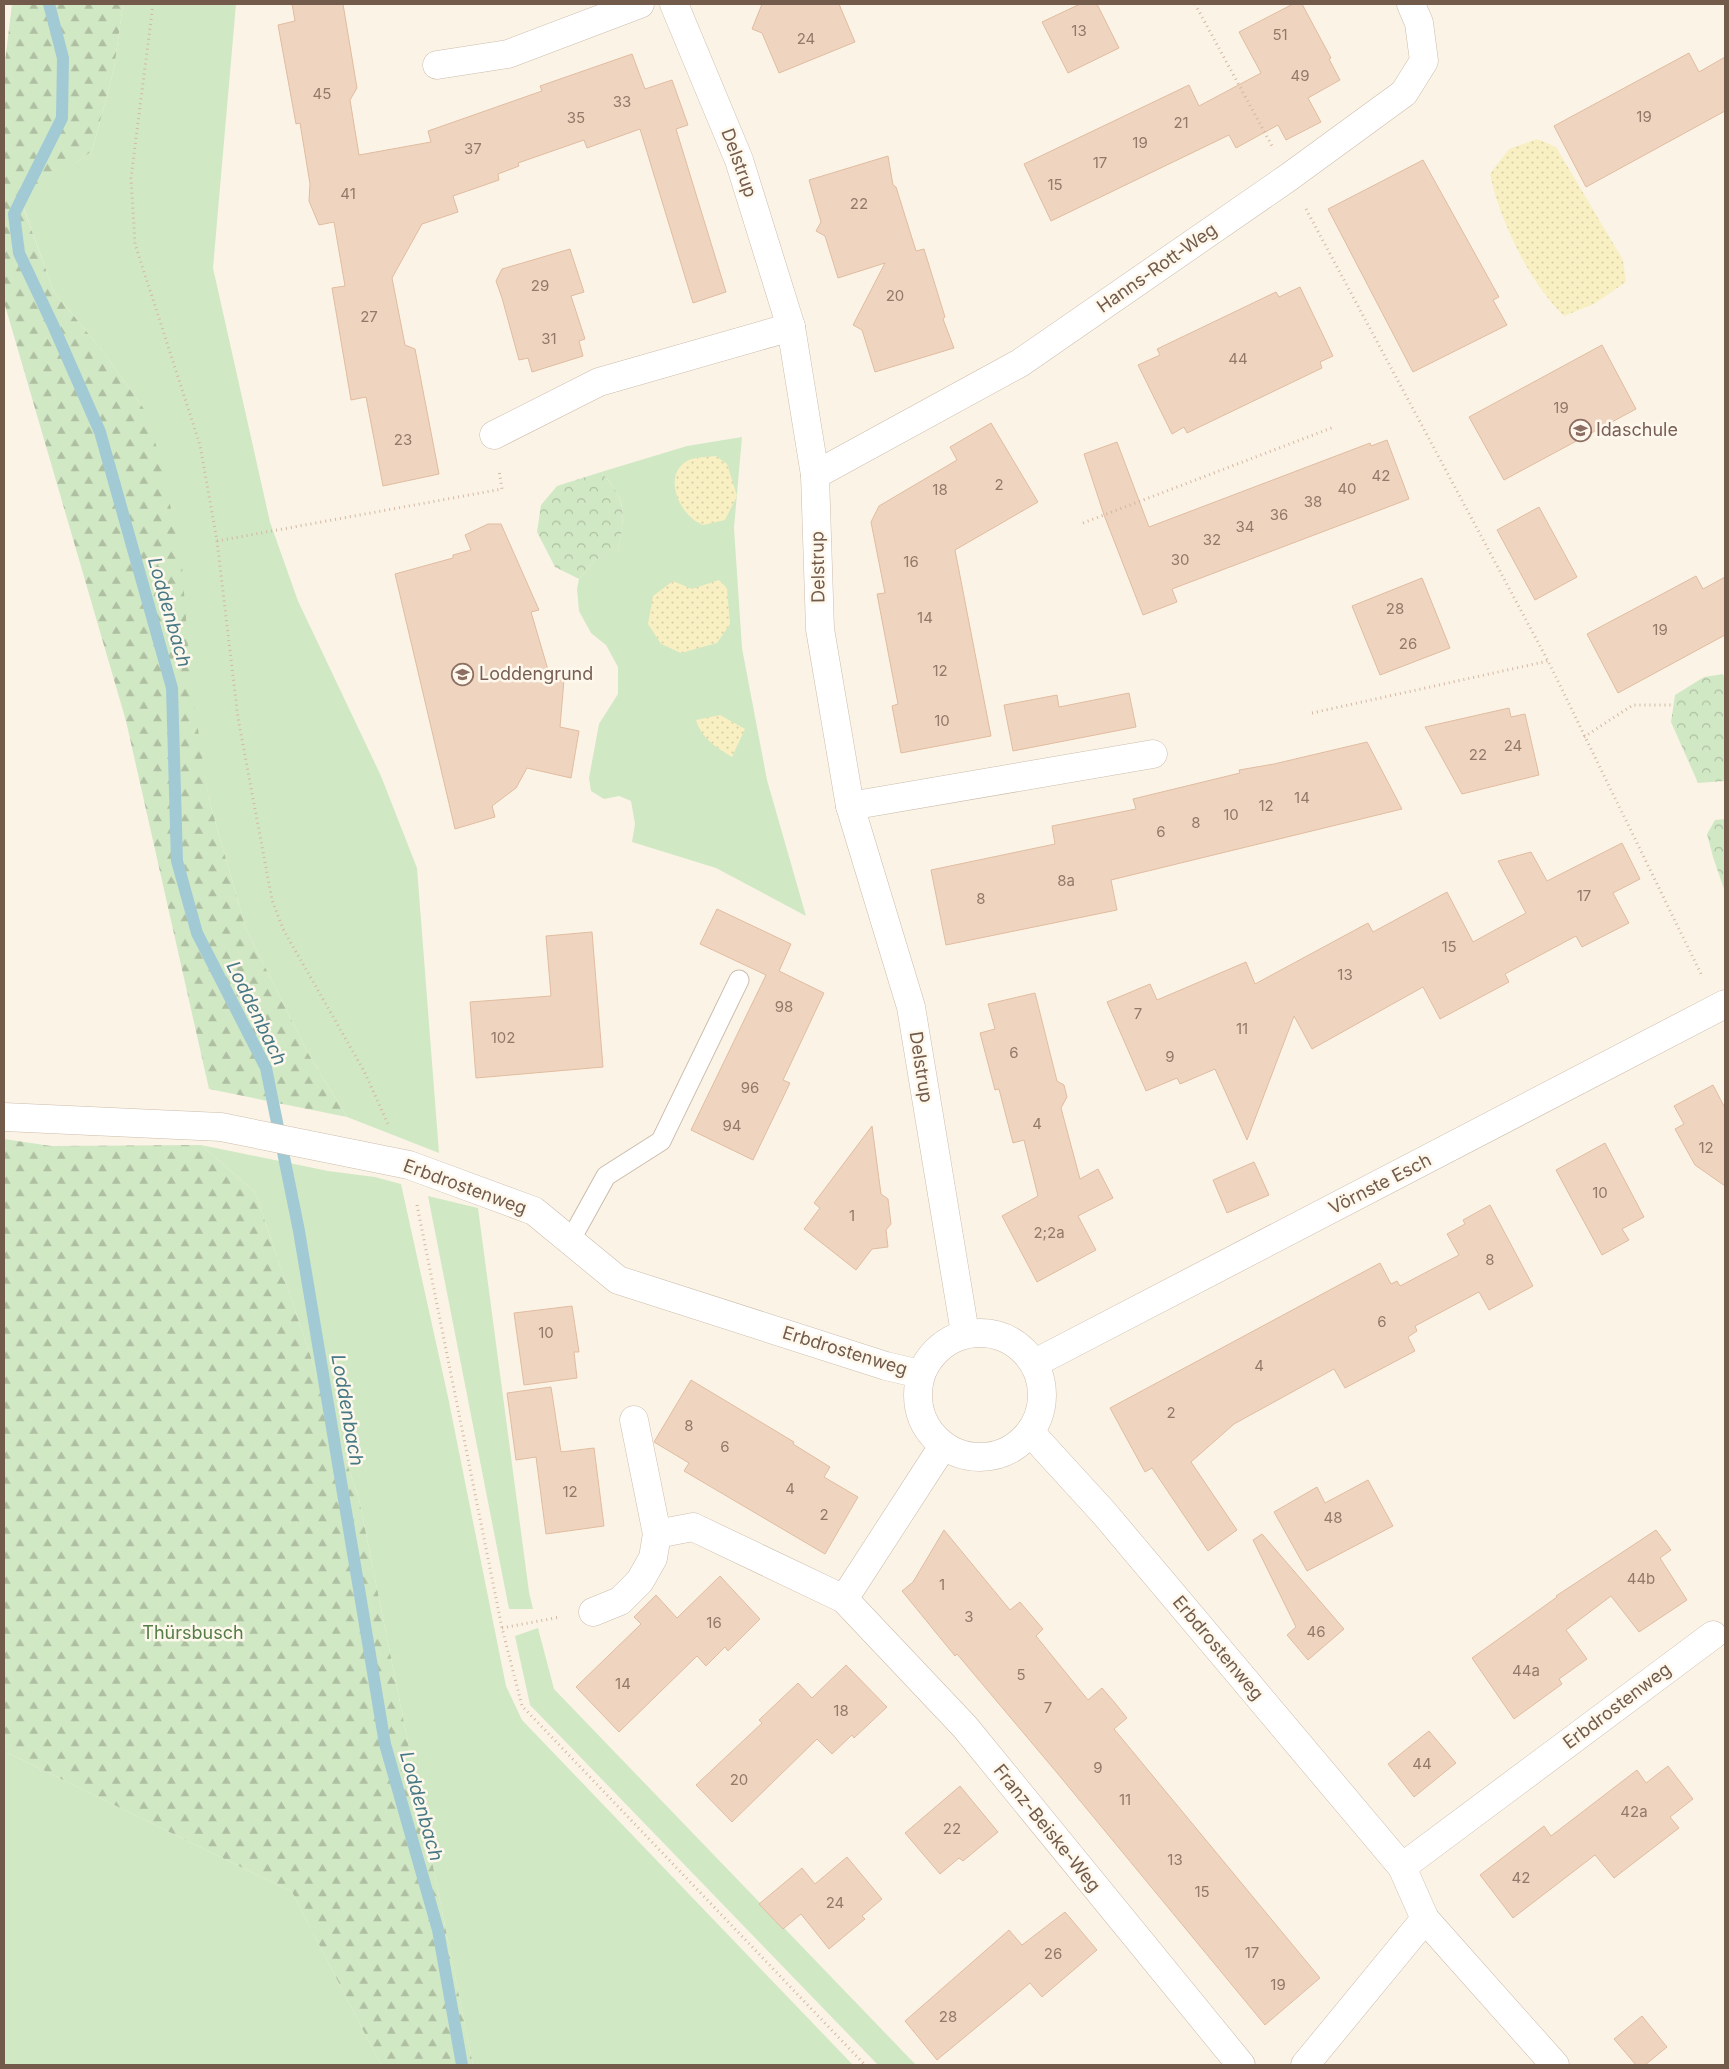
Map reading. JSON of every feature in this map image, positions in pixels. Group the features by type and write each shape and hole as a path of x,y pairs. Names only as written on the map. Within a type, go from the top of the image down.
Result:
{"street":[{"path":"437,65 508,54 640,4"},
{"name":"Delstrup","path":"674,4 740,160 791,327 816,475 820,629 850,806 911,1007 965,1333"},
{"name":"Hanns-Rott-Weg","path":"816,475 1020,363 1289,177 1404,93 1424,61 1419,23 1411,4"},
{"path":"494,435 599,382 791,327"},
{"path":"850,806 1153,754"},
{"name":"Vörnste Esch","path":"1034,1363 1721,1006"},
{"name":"Erbdrostenweg","path":"4,1117 221,1127 409,1165 534,1211 618,1280 886,1366 920,1374"},
{"name":"Erbdrostenweg","path":"992,1332 1016,1343 1034,1363 1042,1386 1041,1411 1030,1432 1012,1449 989,1457 965,1456 943,1446 925,1426 918,1401 920,1374 938,1348 965,1333 992,1332"},
{"path":"593,1612 620,1601 640,1581 653,1558 656,1534 634,1420"},
{"name":"Erbdrostenweg","path":"1030,1432 1104,1513 1402,1867 1425,1919 1555,2065"},
{"path":"844,1599 943,1446"},
{"name":"Franz-Beiske-Weg","path":"656,1534 692,1527 844,1599 965,1727 1240,2065"},
{"name":"Erbdrostenweg","path":"1402,1867 1713,1634"},
{"path":"1305,2065 1425,1919"}],"lane":[{"path":"570,1241 606,1176 661,1141 739,980"}],"path":[{"path":"153,4 132,178 135,244 200,445 217,541 238,718 272,900 283,929 364,1071 376,1100 409,1165 502,1628 522,1706 865,2065"},
{"path":"1195,4 1548,661 1584,737 1721,1006"},
{"path":"1083,522 1334,428"},
{"path":"217,541 502,489 494,435"},
{"path":"1312,713 1548,661"},
{"path":"1584,737 1633,705 1673,705"},
{"path":"502,1628 556,1618"}],"green space":[{"path":"12,4 123,4 114,69 92,151 22,204 54,292 101,349 144,409 162,463 182,566 191,684 209,800 246,929 309,1055 347,1117 209,1089 126,721 4,302 4,70"},
{"path":"123,4 236,4 213,268 270,522 298,601 381,776 417,868 439,1153 347,1117 309,1055 246,929 209,800 144,409 101,349 54,292 22,203 92,151 114,69"},
{"path":"742,437 734,528 742,648 767,780 806,916 716,868 632,842 635,824 631,801 619,796 604,799 591,791 589,778 599,724 618,694 618,667 606,645 591,633 579,611 577,589 579,579 595,560 618,551 623,518 622,509 616,492 601,472 687,446"},
{"path":"601,472 616,492 622,509 623,518 618,552 595,560 579,579 555,567 537,532 541,505 557,486"},
{"path":"1723,674 1725,680 1725,781 1698,783 1671,722 1675,695 1704,677"},
{"path":"1725,819 1725,892 1707,834 1715,820"},
{"name":"Thürsbusch","path":"4,1139 51,1146 201,1145 255,1192 359,1499 473,2065 381,2065 292,1892 4,1751"},
{"path":"201,1145 328,1171 375,1177 401,1184 448,1397 506,1686 522,1720 853,2065 473,2065 359,1499 255,1192"},
{"path":"428,1196 478,1208 529,1592 533,1609 509,1609"},
{"path":"538,1628 554,1689 916,2065 878,2065 530,1705 515,1636"},
{"path":"4,1751 292,1892 381,2065 4,2065"}],"sand":[{"path":"1537,139 1556,147 1623,260 1626,282 1594,304 1564,316 1539,287 1518,250 1508,230 1494,192 1490,174 1509,149"},
{"path":"716,456 727,464 737,496 725,520 703,525 695,521 682,506 675,489 675,481 681,465 689,460"},
{"path":"719,580 727,588 730,624 717,643 681,653 661,644 648,624 653,596 673,581 692,589"},
{"path":"720,715 745,729 732,757 715,746 706,737 696,720"}],"building":[{"path":"292,4 343,4 357,88 350,100 359,155 431,142 428,131 542,91 540,86 632,54 645,89 672,80 688,125 676,129 726,292 693,303 640,129 587,148 584,140 518,163 519,166 498,174 499,180 453,196 458,212 422,224 392,278 405,345 415,349 439,474 383,486 366,397 351,400 332,288 345,286 334,222 319,225 309,201 310,184 300,123 296,124 278,25 295,21"},
{"path":"762,4 839,4 855,42 779,73 762,33 752,29"},
{"path":"1080,4 1097,4 1119,48 1068,73 1042,22"},
{"path":"1293,4 1302,4 1331,58 1329,59 1340,80 1308,98 1321,122 1286,140 1278,125 1236,148 1229,135 1051,221 1024,164 1189,85 1199,106 1261,73 1239,32"},
{"path":"1689,53 1699,72 1725,57 1725,111 1586,187 1554,126"},
{"path":"888,156 893,185 896,187 916,251 924,249 945,317 943,319 954,348 875,372 862,330 853,325 885,263 838,278 825,236 816,231 821,222 809,180"},
{"path":"1423,160 1499,297 1493,300 1507,325 1413,372 1328,209"},
{"path":"570,249 584,292 571,296 585,339 579,341 583,356 532,372 528,358 519,360 496,281 502,269"},
{"path":"1300,287 1333,356 1320,362 1322,368 1187,433 1184,427 1172,434 1138,365 1160,355 1157,349 1276,292 1279,297"},
{"path":"1602,345 1636,409 1504,480 1469,417"},
{"path":"991,423 1038,502 955,550 991,736 901,753 892,706 898,704 877,594 885,593 871,522 879,506 957,460 950,447"},
{"path":"1387,440 1409,499 1172,589 1177,602 1143,615 1104,515 1084,454 1117,442 1149,527 1370,443 1371,446"},
{"path":"1539,507 1577,577 1535,600 1497,530"},
{"name":"Loddengrund","path":"488,524 501,524 539,610 531,612 551,680 564,680 560,727 579,731 571,778 527,768 516,788 492,806 495,817 455,829 395,574 453,558 453,555 471,550 465,535"},
{"path":"1696,576 1703,589 1725,577 1725,635 1618,693 1587,634"},
{"path":"1422,578 1450,648 1380,675 1352,606"},
{"path":"1129,693 1136,727 1013,751 1004,705 1057,695 1059,707"},
{"path":"1509,708 1511,717 1525,714 1539,775 1462,794 1425,727"},
{"path":"1367,742 1402,809 1111,880 1117,910 946,945 931,870 1055,844 1052,826 1136,809 1133,799 1240,773 1239,770 1274,764"},
{"path":"1622,843 1640,879 1613,893 1629,923 1582,947 1576,936 1505,974 1509,982 1440,1019 1423,987 1312,1049 1294,1016 1247,1140 1215,1069 1180,1084 1177,1078 1146,1091 1107,1002 1150,984 1157,1000 1246,962 1255,984 1368,923 1373,932 1447,892 1473,942 1526,913 1498,861 1531,852 1547,881"},
{"path":"717,909 791,944 779,971 824,993 783,1080 790,1083 753,1160 691,1130 766,975 700,944"},
{"path":"592,932 603,1067 476,1078 470,1002 551,996 546,936"},
{"path":"1035,993 1057,1081 1064,1085 1067,1097 1061,1108 1080,1179 1098,1169 1113,1198 1078,1216 1096,1250 1037,1282 1002,1216 1038,1196 1024,1140 1013,1143 999,1089 995,1090 980,1033 995,1029 988,1004"},
{"path":"1713,1085 1725,1108 1725,1186 1695,1165 1675,1129 1684,1124 1674,1106"},
{"path":"872,1126 881,1194 888,1199 891,1224 886,1230 888,1247 872,1249 856,1270 804,1229 820,1208 814,1203"},
{"path":"1605,1143 1644,1217 1622,1229 1629,1240 1602,1255 1556,1170"},
{"path":"1254,1162 1269,1195 1227,1213 1213,1180"},
{"path":"1490,1205 1533,1286 1489,1310 1479,1292 1415,1326 1417,1331 1408,1337 1415,1351 1345,1388 1334,1369 1234,1424 1191,1462 1237,1530 1208,1551 1152,1468 1145,1472 1110,1408 1380,1263 1391,1284 1397,1281 1400,1286 1459,1255 1447,1234 1465,1224 1463,1220"},
{"path":"572,1306 579,1352 574,1352 577,1378 524,1385 514,1313"},
{"path":"691,1380 794,1442 793,1444 830,1467 824,1477 858,1497 825,1554 684,1471 689,1463 654,1442"},
{"path":"551,1387 561,1452 594,1448 604,1526 546,1534 536,1457 516,1460 507,1393"},
{"path":"1368,1480 1393,1526 1307,1571 1274,1512 1317,1487 1325,1503"},
{"path":"944,1530 1010,1610 1020,1602 1043,1629 1036,1636 1088,1700 1102,1688 1115,1703 1127,1718 1114,1729 1320,1978 1265,2025 1058,1774 957,1654 955,1656 902,1591 913,1582"},
{"path":"1656,1530 1671,1550 1660,1558 1687,1600 1639,1632 1611,1596 1566,1630 1587,1659 1559,1679 1562,1684 1514,1719 1472,1658 1556,1596"},
{"path":"1262,1534 1344,1629 1308,1660 1287,1635 1296,1627 1253,1540"},
{"path":"720,1576 760,1619 728,1651 725,1647 706,1666 697,1656 619,1732 576,1687 641,1624 634,1617 656,1595 677,1618"},
{"path":"846,1665 887,1707 854,1738 852,1735 832,1754 817,1739 732,1822 696,1785 762,1723 759,1720 798,1683 812,1698"},
{"path":"1429,1731 1456,1763 1414,1797 1388,1764"},
{"path":"1668,1766 1693,1799 1670,1817 1679,1828 1614,1878 1595,1855 1513,1918 1480,1875 1544,1826 1551,1836 1637,1770 1646,1783"},
{"path":"960,1786 998,1832 963,1861 959,1858 940,1874 905,1833"},
{"path":"847,1857 882,1899 862,1916 865,1919 829,1949 801,1914 783,1929 759,1904 802,1868 815,1884"},
{"path":"1065,1912 1097,1950 1042,1997 1030,1983 937,2060 905,2021 1009,1930 1022,1945"},
{"path":"1642,2016 1667,2047 1645,2065 1636,2065 1614,2039"}],"waterway":[{"name":"Loddenbach","path":"49,4 63,58 62,118 14,214 19,253 100,432 172,688 177,861 197,933 266,1068 299,1231 385,1744 438,1930 462,2065"}],"place":[{"name":"Idaschule","path":"1580,430"},
{"name":"Loddengrund","path":"463,674"}]}
